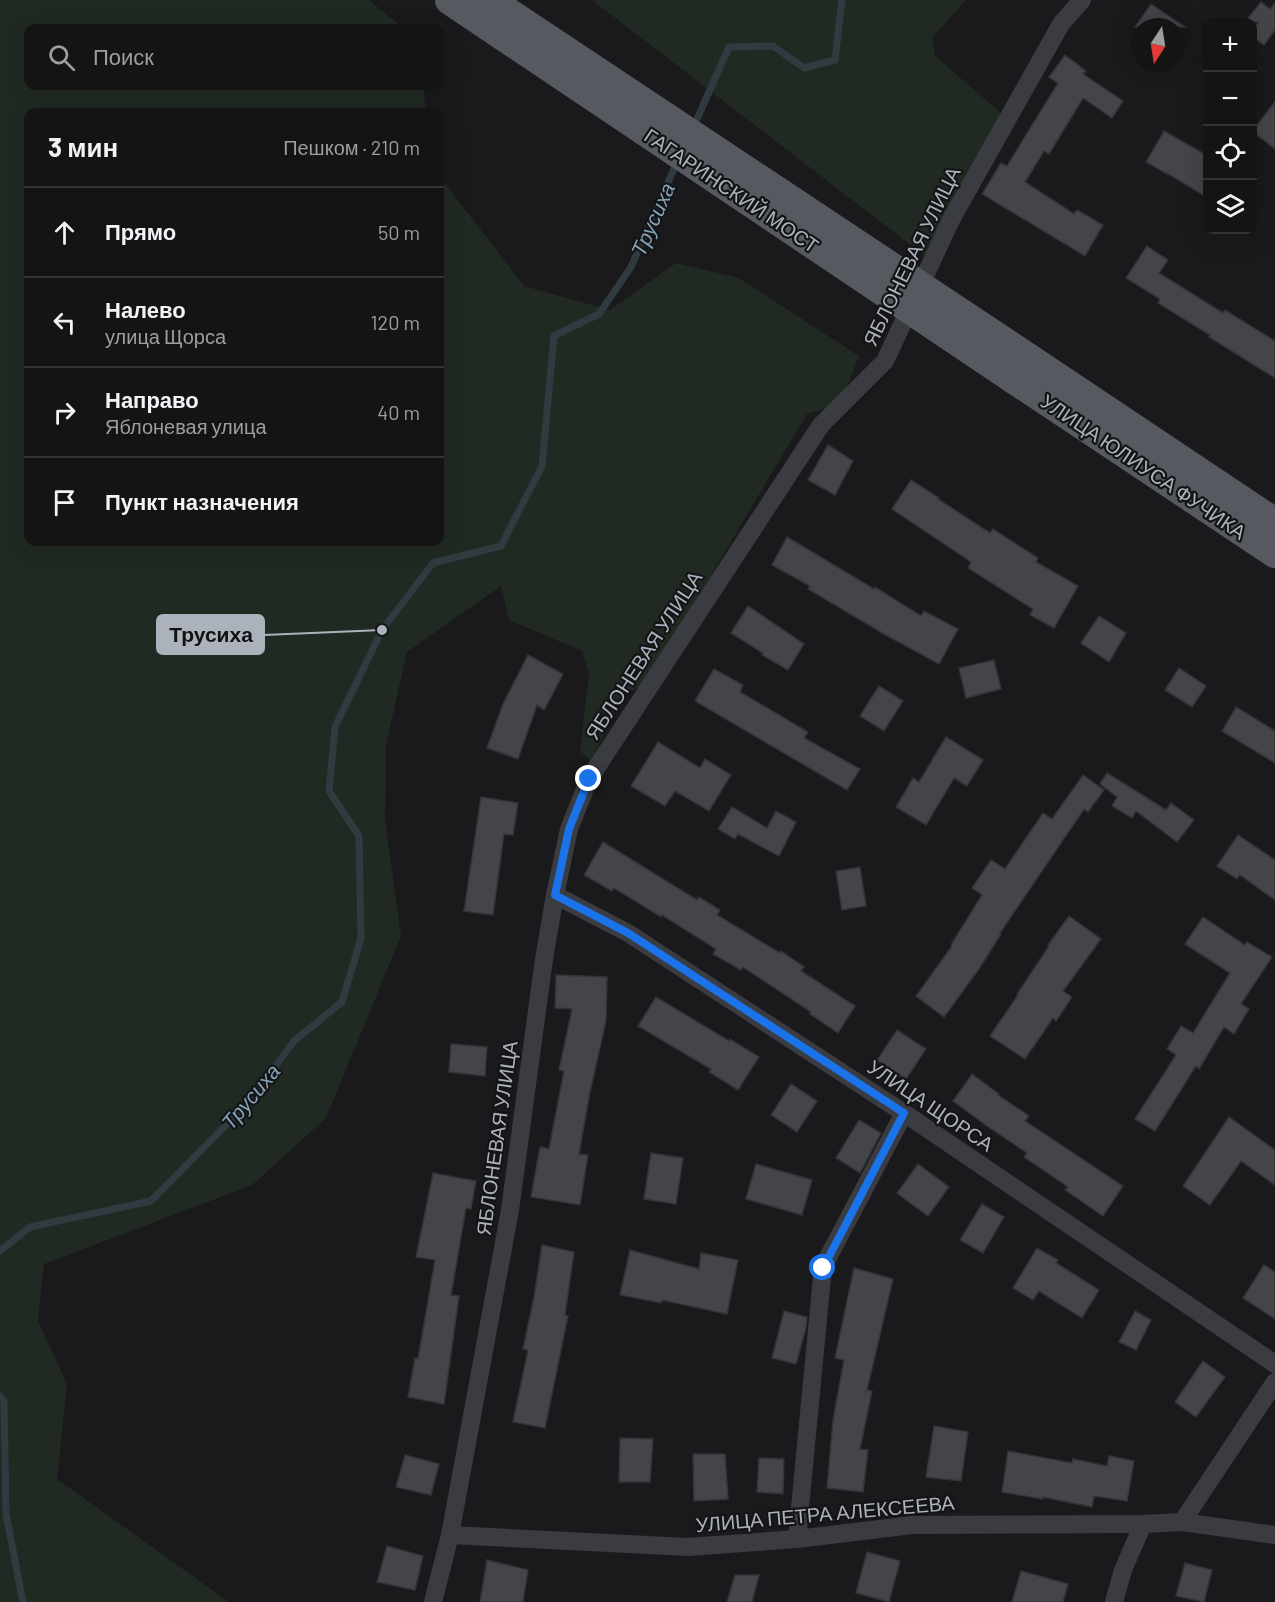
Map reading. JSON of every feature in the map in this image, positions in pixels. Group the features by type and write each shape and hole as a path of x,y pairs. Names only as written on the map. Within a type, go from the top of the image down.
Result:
{"main road":[{"name":"ГАГАРИНСКИЙ МОСТ","path":"450,0 1021,369"},
{"name":"ГАГАРИНСКИЙ МОСТ","path":"489,0 1021,369"},
{"name":"УЛИЦА ЮЛИУСА ФУЧИКА","path":"1021,369 1275,523"},
{"name":"УЛИЦА ЮЛИУСА ФУЧИКА","path":"1021,369 1275,553"}],"street":[{"name":"ЯБЛОНЕВАЯ УЛИЦА","path":"433,1602 450,1535 510,1210 544,959 555,895 569,829 589,779 821,425 885,361 952,218 1061,24 1082,0"},
{"name":"УЛИЦА ЩОРСА","path":"555,895 628,933 904,1113 1275,1364"},
{"path":"797,1539 823,1268 904,1113"},
{"path":"1182,1521 1275,1382"},
{"name":"УЛИЦА ПЕТРА АЛЕКСЕЕВА","path":"450,1535 688,1547 797,1539 912,1525 1143,1524 1182,1521 1275,1535"},
{"path":"1114,1602 1143,1524"}],"shaded area":[{"path":"0,0 369,0 398,24 24,24 24,90 423,90 426,108 24,108 24,546 444,546 444,182 524,286 610,310 676,263 739,278 859,356 840,404 807,414 648,681 621,698 591,761 580,751 589,674 582,651 509,620 501,586 407,652 386,745 385,820 401,936 326,1118 252,1185 44,1264 38,1321 67,1384 57,1479 229,1602 0,1602"},
{"path":"592,0 966,0 932,38 935,56 1001,113 929,259"}],"building":[{"path":"1261,2 1270,9 1275,3 1275,30 1264,45 1257,40 1259,22 1257,18 1248,18"},
{"path":"1151,4 1172,18 1141,18"},
{"path":"1065,55 1086,71 1083,74 1123,101 1112,118 1083,98 1049,154 1044,151 1025,182 1074,214 1077,210 1103,225 1085,256 982,194 1001,163 1007,166 1058,83 1049,77"},
{"path":"1275,102 1275,149 1257,135 1257,125"},
{"path":"1164,131 1203,153 1203,195 1167,173 1146,162"},
{"path":"1147,246 1168,260 1159,273 1223,313 1225,310 1275,341 1275,378 1158,303 1160,299 1126,278"},
{"path":"828,445 853,461 835,495 808,480"},
{"path":"911,480 990,533 993,529 1038,558 1036,562 1078,586 1054,628 1030,615 1033,609 968,568 971,562 892,509"},
{"path":"787,537 921,616 924,611 958,629 939,664 808,589 810,586 772,565"},
{"path":"748,606 804,644 788,670 731,633"},
{"path":"1099,616 1126,633 1109,662 1081,643"},
{"path":"528,655 563,674 544,710 537,705 518,759 487,748 503,704"},
{"path":"994,660 1001,689 966,698 959,668"},
{"path":"1179,668 1206,686 1192,707 1165,690"},
{"path":"714,669 743,685 740,692 808,732 804,738 860,769 847,790 695,701"},
{"path":"879,686 903,701 884,731 860,716"},
{"path":"1236,707 1275,731 1275,763 1222,731"},
{"path":"946,737 983,760 967,786 954,778 926,825 896,807 913,778 919,782"},
{"path":"658,742 700,768 705,759 731,775 709,811 675,791 665,806 631,786"},
{"path":"1107,773 1166,810 1171,803 1194,820 1177,842 1136,811 1132,818 1112,806 1117,797 1100,784"},
{"path":"1083,775 1104,790 1088,812 1084,809 1000,933 979,969 944,1017 916,996 952,946 982,895 972,888 991,860 1005,869 1043,813 1052,819"},
{"path":"481,797 518,803 513,835 504,834 493,915 464,911"},
{"path":"732,807 767,828 776,811 796,822 779,856 738,834 735,839 718,829"},
{"path":"1238,835 1275,860 1275,900 1240,875 1237,879 1217,866"},
{"path":"603,842 697,900 699,897 720,910 717,915 780,953 781,951 804,967 801,971 855,1006 838,1033 810,1014 811,1012 743,967 741,970 713,954 716,949 662,915 661,917 614,888 612,891 584,875"},
{"path":"860,867 866,906 842,910 836,871"},
{"path":"1069,916 1101,939 1063,991 1072,997 1056,1021 1053,1018 1025,1059 990,1036"},
{"path":"1203,917 1245,945 1247,942 1272,957 1241,1004 1249,1009 1234,1034 1224,1027 1199,1069 1196,1066 1155,1131 1135,1119 1176,1055 1167,1049 1181,1026 1193,1033 1230,973 1185,944"},
{"path":"556,975 607,977 606,1021 579,1154 588,1155 580,1205 531,1197 540,1147 549,1149 564,1071 559,1070 572,1009 555,1008"},
{"path":"656,997 759,1057 738,1090 709,1072 711,1069 638,1026"},
{"path":"897,1030 926,1049 906,1079 877,1060"},
{"path":"451,1044 487,1047 485,1076 449,1072"},
{"path":"972,1074 1029,1116 1025,1121 1123,1186 1103,1216 1065,1190 1068,1187 1024,1157 1027,1153 953,1101"},
{"path":"791,1084 817,1101 797,1132 771,1115"},
{"path":"1229,1117 1275,1150 1275,1185 1241,1161 1210,1205 1183,1186"},
{"path":"859,1120 881,1133 860,1173 836,1158"},
{"path":"651,1153 683,1158 676,1204 644,1199"},
{"path":"756,1164 812,1180 802,1215 746,1199"},
{"path":"918,1164 949,1187 928,1216 897,1193"},
{"path":"433,1173 476,1181 471,1209 466,1208 451,1295 459,1296 444,1404 408,1397 415,1358 418,1359 435,1260 416,1257"},
{"path":"982,1204 1004,1217 983,1253 960,1240"},
{"path":"542,1245 574,1252 565,1315 568,1316 545,1428 513,1422 528,1350 523,1349"},
{"path":"1037,1248 1058,1260 1056,1263 1099,1290 1082,1318 1039,1291 1033,1300 1013,1288"},
{"path":"630,1250 699,1269 701,1253 738,1260 727,1314 662,1300 661,1303 620,1295"},
{"path":"1264,1265 1275,1272 1275,1319 1243,1298"},
{"path":"854,1268 893,1279 867,1390 872,1391 860,1449 868,1450 863,1492 827,1488 833,1420 844,1360 835,1358"},
{"path":"784,1311 807,1317 796,1364 772,1358"},
{"path":"1135,1311 1151,1320 1136,1350 1119,1342"},
{"path":"1203,1361 1225,1377 1196,1417 1175,1402"},
{"path":"934,1426 968,1432 961,1481 926,1477"},
{"path":"620,1438 653,1439 650,1482 619,1482"},
{"path":"1008,1451 1072,1463 1073,1459 1107,1466 1109,1456 1134,1461 1127,1501 1094,1496 1092,1507 1043,1497 1043,1499 1002,1492"},
{"path":"693,1454 725,1454 728,1499 694,1501"},
{"path":"405,1455 439,1464 431,1495 396,1487"},
{"path":"759,1458 784,1459 783,1494 757,1492"},
{"path":"387,1546 423,1556 415,1590 377,1582"},
{"path":"867,1552 900,1561 889,1602 856,1593"},
{"path":"487,1560 528,1570 523,1602 480,1602"},
{"path":"1185,1563 1212,1570 1204,1602 1176,1596"},
{"path":"1021,1571 1068,1584 1063,1602 1012,1602"},
{"path":"735,1575 759,1575 752,1602 727,1602"}],"waterway":[{"name":"Трусиха","path":"693,128 729,47 773,46 804,68 835,60 842,0"},
{"name":"Трусиха","path":"0,1251 30,1227 151,1201 247,1104 294,1041 342,1002 361,938 359,836 329,791 335,727 382,630 433,563 501,546 542,466 554,336 599,314 631,267 677,162"},
{"name":"Трусиха","path":"0,1396 4,1401 6,1514 23,1602"}],"place":[{"name":"Трусиха","path":"382,630"}],"route":[{"path":"589,779 569,829 555,895 628,933 904,1113 823,1268"}]}
